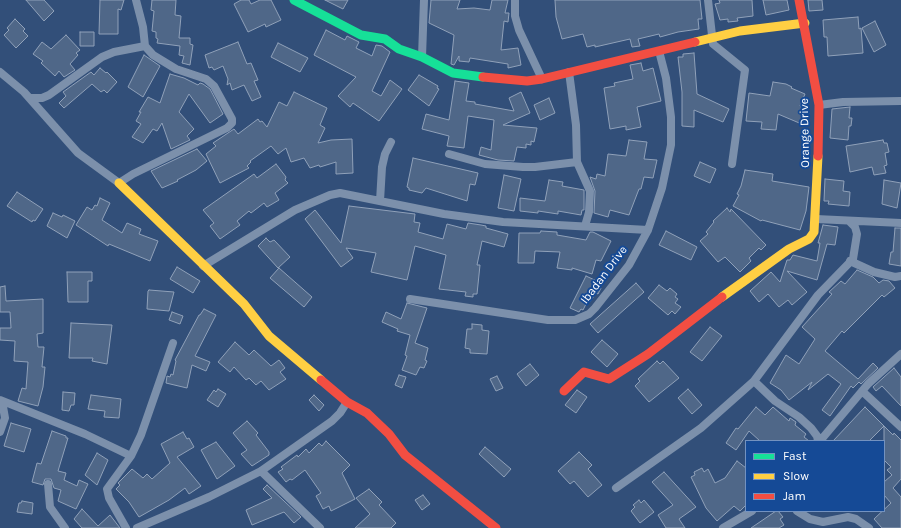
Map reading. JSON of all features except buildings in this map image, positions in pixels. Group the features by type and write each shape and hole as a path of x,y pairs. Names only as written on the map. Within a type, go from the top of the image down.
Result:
{"street":[{"path":"120,183 138,172 215,135 228,128 232,123 229,112 216,92 214,86 206,79 176,69 153,55 145,46 143,27 136,0"},
{"path":"294,0 316,10 361,35 385,39 399,49 422,57 441,68 468,77 500,80 527,81 542,79 740,31 805,23"},
{"path":"422,57 424,0"},
{"path":"515,0 515,16 519,30 542,79"},
{"path":"708,0 712,38 715,47 745,70 732,164"},
{"name":"Orange Drive","path":"564,391 580,374 584,372 609,379 648,354 766,265 789,249 809,239 814,232 816,219 819,105 805,23 799,0"},
{"path":"30,98 42,98 49,95 68,80 108,54 145,46"},
{"name":"Ibadan Drive","path":"410,300 548,320 575,320 589,314 595,308 629,265 648,230 662,188 671,145 671,118 666,78 659,51"},
{"path":"0,72 30,98 78,153 120,183 203,266 244,304 269,336 346,402 367,413 389,434 405,455 496,528"},
{"path":"569,72 576,125 577,162 590,191 590,212 585,226"},
{"path":"819,105 843,102 901,101"},
{"path":"380,201 385,154 391,142"},
{"path":"449,154 485,164 523,167 577,162"},
{"path":"203,266 295,210 340,192 444,214 503,222 648,230"},
{"path":"816,219 850,222 901,223"},
{"path":"616,488 701,428 754,381 818,295 850,261 855,250 857,234 855,227 850,222"},
{"path":"850,261 874,272 895,277 901,276"},
{"path":"126,528 109,498 107,489 131,456 147,421 173,343"},
{"path":"820,440 862,391 901,354"},
{"path":"754,381 762,391 800,417 812,428 819,440"},
{"path":"862,391 901,427"},
{"path":"1,400 85,434 131,456"},
{"path":"0,432 5,418 1,400"},
{"path":"138,528 209,497 261,471 332,421 340,413 346,402"},
{"path":"261,471 320,528"},
{"path":"48,484 50,506 65,528"},
{"path":"723,528 750,512"},
{"path":"799,512 810,519 830,525 848,517 856,519 869,528"}],"traffic: fast":[{"path":"294,0 361,35 385,39 399,49 422,57 453,73 483,77"}],"traffic: slow":[{"path":"695,42 740,31 805,23"},
{"path":"722,297 789,249 809,239 814,232 818,156"},
{"path":"119,183 244,304 269,336 321,380"}],"traffic: jam":[{"path":"799,0 819,105 818,156"},
{"path":"483,77 527,81 542,79 695,42"},
{"path":"564,391 584,372 609,379 648,354 722,297"},
{"path":"321,380 347,402 367,413 389,434 405,455 496,528"}]}
